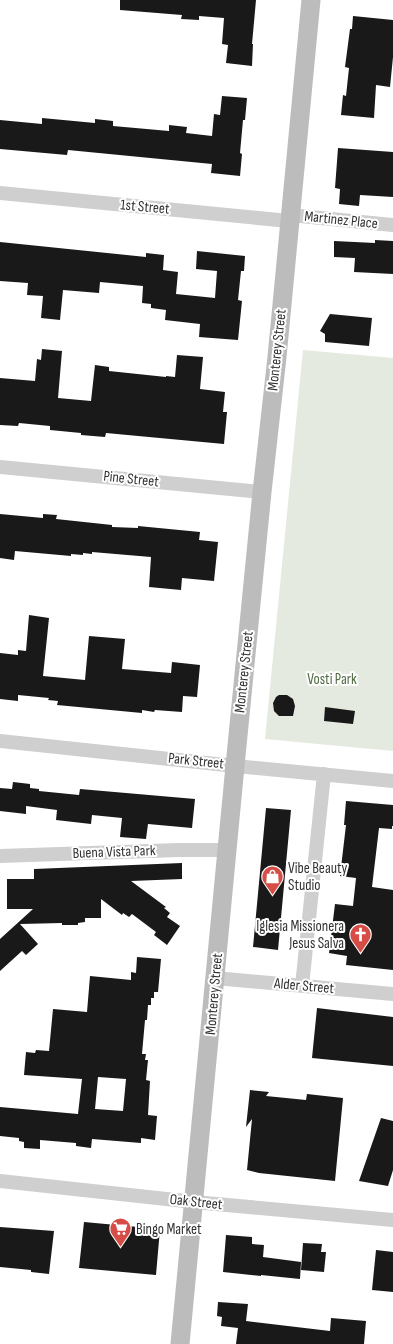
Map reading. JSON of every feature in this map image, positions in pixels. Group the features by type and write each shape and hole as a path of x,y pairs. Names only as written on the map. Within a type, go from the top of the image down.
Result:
{"street":[{"name":"Monterey Street","path":"180,1344 235,766 277,358 311,0"},
{"name":"1st Street","path":"0,193 290,218"},
{"name":"Martinez Place","path":"290,218 393,225"},
{"name":"Pine Street","path":"0,467 262,492"},
{"name":"Park Street","path":"0,740 235,766 393,781"},
{"path":"302,986 324,774"},
{"name":"Buena Vista Park","path":"0,856 179,850 228,850"},
{"name":"Alder Street","path":"215,978 393,994"},
{"name":"Oak Street","path":"0,1181 194,1202 393,1220"}],"green space":[{"name":"Vosti Park","path":"303,350 393,358 393,751 265,739"}],"building":[{"path":"120,0 256,0 252,44 252,66 226,63 228,45 222,44 224,18 199,16 199,20 181,19 182,15 120,10"},
{"path":"353,16 393,20 393,57 390,87 376,85 374,118 341,115 343,95 346,96 349,68 345,67"},
{"path":"222,96 247,98 240,153 242,154 240,176 211,173 212,164 68,150 67,155 0,149 0,120 42,124 42,118 95,123 95,119 113,121 113,126 169,131 169,125 187,127 186,133 212,136 214,114 220,115"},
{"path":"338,148 393,152 393,197 360,195 359,206 339,204 340,189 335,188"},
{"path":"375,240 393,241 393,274 354,272 355,258 334,257 334,241 375,243"},
{"path":"0,242 146,257 146,253 164,255 163,270 178,272 176,294 215,298 217,271 196,269 197,251 245,256 244,271 241,271 238,300 242,301 238,340 199,337 200,324 165,320 166,310 151,308 151,304 142,303 143,286 100,282 99,293 63,290 60,320 41,318 43,296 27,295 28,283 0,281"},
{"path":"330,314 372,318 369,346 325,342 325,334 320,331"},
{"path":"42,349 62,351 58,398 91,401 95,365 109,367 109,371 175,377 177,355 203,357 200,389 225,392 223,412 227,412 224,444 106,433 105,437 81,435 81,433 50,430 50,426 19,423 18,426 0,425 0,378 35,381 37,359 41,360"},
{"path":"0,514 43,518 43,514 57,515 56,519 112,525 112,527 138,528 138,526 200,532 199,540 218,542 214,581 182,578 181,590 149,587 151,557 92,552 92,554 83,553 83,555 71,554 71,556 15,551 14,560 0,558"},
{"path":"29,615 49,618 43,676 85,680 89,636 125,639 122,669 171,673 172,662 200,665 197,697 183,696 182,712 155,710 154,712 142,710 142,713 57,705 58,701 48,700 49,698 18,695 18,701 0,699 0,653 18,655 18,650 26,651"},
{"path":"279,695 287,695 293,699 295,706 293,716 279,716 274,711 273,703"},
{"path":"325,707 355,711 353,724 324,721"},
{"path":"13,782 30,784 30,788 39,789 39,791 79,795 80,789 195,799 192,828 148,824 146,839 120,837 122,818 92,815 91,824 56,820 57,810 26,806 26,814 0,811 0,788 12,789"},
{"path":"346,801 393,805 392,829 379,828 372,887 393,890 393,970 346,965 347,956 329,953 335,904 353,906 356,878 340,876 346,825 344,825"},
{"path":"266,808 291,810 278,950 253,947"},
{"path":"182,863 182,879 131,881 166,907 164,908 170,913 167,917 180,926 167,945 154,935 156,932 132,914 129,917 123,913 122,915 101,899 101,918 85,918 85,922 78,923 78,925 62,925 62,923 20,924 38,944 26,955 22,951 0,971 0,939 33,909 7,909 7,879 34,879 34,869"},
{"path":"137,957 161,959 158,992 154,992 154,998 151,998 151,1005 148,1005 147,1020 145,1020 142,1054 146,1054 145,1060 148,1060 146,1080 150,1081 148,1115 157,1116 155,1140 141,1138 141,1143 92,1139 91,1148 76,1146 76,1143 40,1140 40,1149 24,1148 24,1142 19,1141 19,1138 0,1136 0,1107 78,1114 82,1079 24,1075 26,1052 35,1053 36,1050 49,1051 53,1009 87,1012 90,976 131,980 131,972 136,973","holes":["98,1077 126,1079 123,1111 95,1109"]},
{"path":"317,1008 393,1017 393,1066 312,1058"},
{"path":"250,1090 269,1092 266,1096 306,1100 307,1094 343,1098 335,1181 259,1173 247,1170 252,1119 246,1127"},
{"path":"381,1118 393,1121 393,1170 388,1186 359,1181"},
{"name":"Bingo Market","path":"84,1222 160,1229 156,1275 79,1268"},
{"path":"0,1227 54,1231 49,1274 31,1272 31,1270 0,1267"},
{"path":"226,1235 252,1237 252,1244 264,1245 263,1257 301,1262 300,1279 223,1272"},
{"path":"303,1243 322,1244 321,1252 326,1252 324,1272 301,1270"},
{"path":"376,1250 393,1252 393,1292 372,1290"},
{"path":"218,1302 248,1304 246,1321 330,1331 331,1318 366,1321 364,1344 236,1344 238,1328 221,1326 222,1317 217,1316"}],"place":[{"name":"Vibe Beauty Studio","path":"272,896"},
{"name":"Iglesia Missionera Jesus Salva","path":"360,954"},
{"name":"Bingo Market","path":"120,1248"}]}
